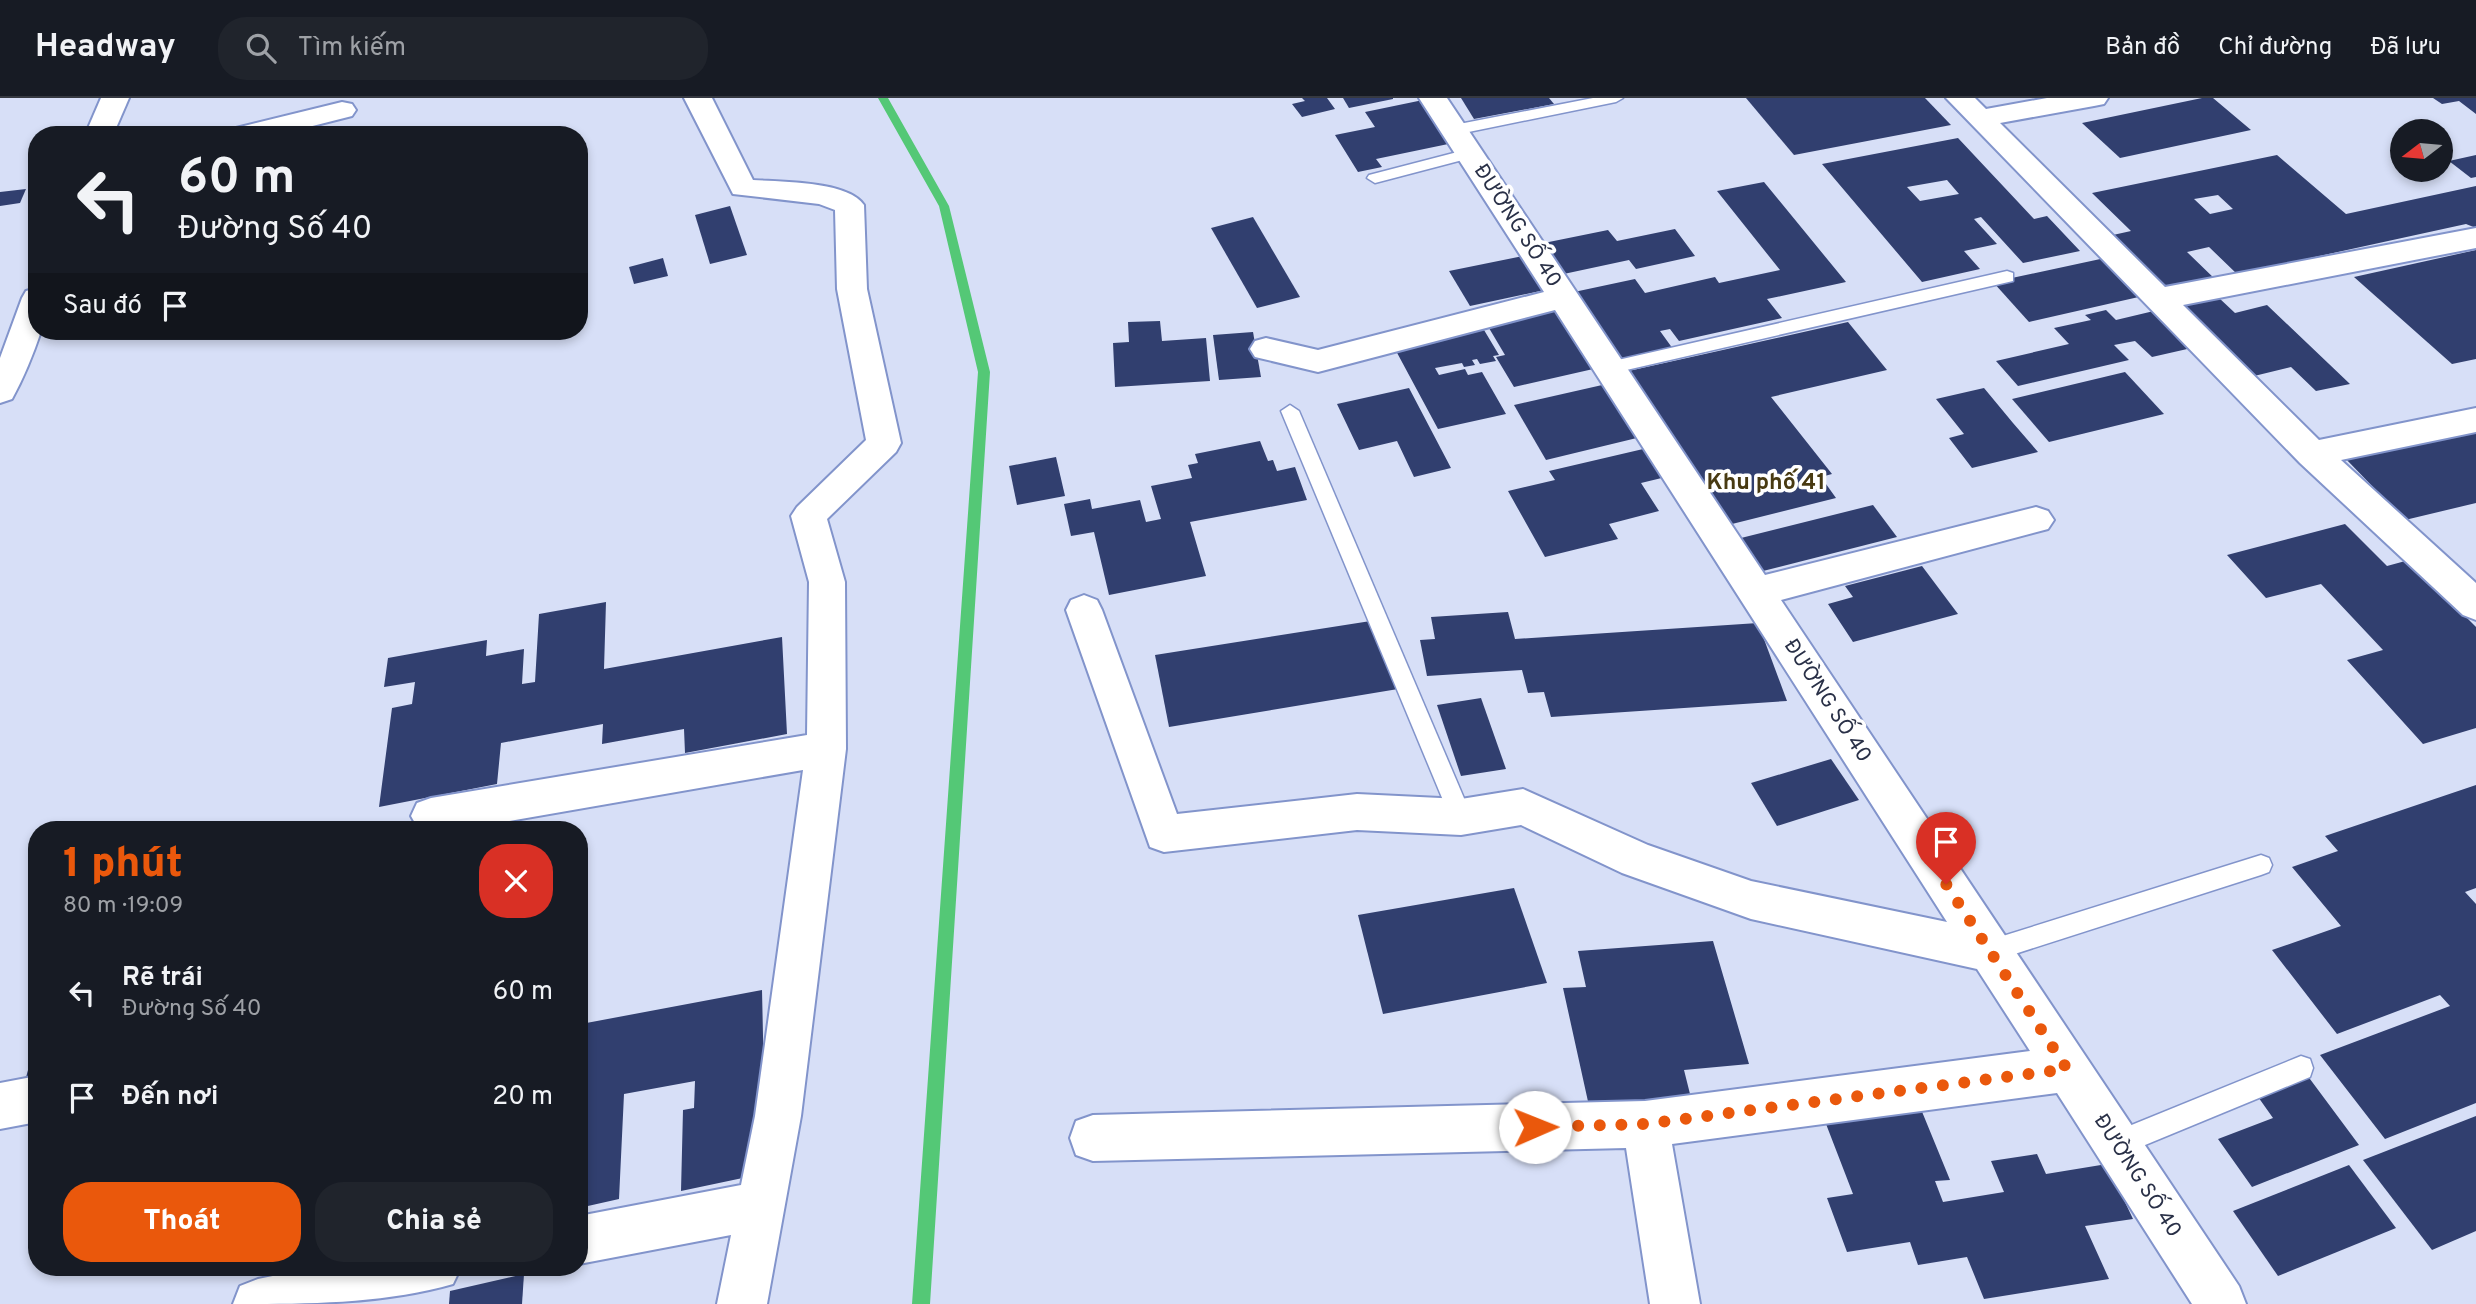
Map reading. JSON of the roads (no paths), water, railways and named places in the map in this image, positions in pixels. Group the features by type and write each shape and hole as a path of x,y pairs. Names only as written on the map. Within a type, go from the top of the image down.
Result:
{"street":[{"path":"103,126 115,98"},
{"path":"698,98 743,188 824,195 849,205 852,289 884,443 809,516 827,583 825,749 778,1116 742,1304"},
{"name":"ĐƯỜNG SỐ 40","path":"1433,98 2221,1304"},
{"path":"1970,108 2094,98"},
{"path":"1970,108 2312,454 2476,605"},
{"path":"278,126 342,110"},
{"path":"2159,299 2476,238"},
{"path":"1266,349 1318,361 1563,298"},
{"path":"0,391 12,369 28,324"},
{"path":"2312,454 2476,420"},
{"path":"1755,592 2036,520"},
{"path":"1084,610 1164,834 1357,812 1461,817 1522,807 1637,860 1751,900 1990,951"},
{"path":"431,817 825,749"},
{"path":"1093,1138 1645,1124 2067,1069"},
{"path":"0,1106 28,1101"},
{"path":"1645,1124 1675,1304"},
{"path":"588,1238 761,1205"},
{"path":"258,1304 393,1276"}],"lane":[{"path":"1375,178 1462,142 1616,98"},
{"path":"1609,368 2007,277"},
{"path":"1290,411 1461,817"},
{"path":"1990,951 2261,865"},
{"path":"2116,1144 2301,1068"}],"waterway":[{"path":"883,98 944,206 984,372 921,1304"}],"district":[{"name":"Khu phố 41","path":"1766,483"}]}
